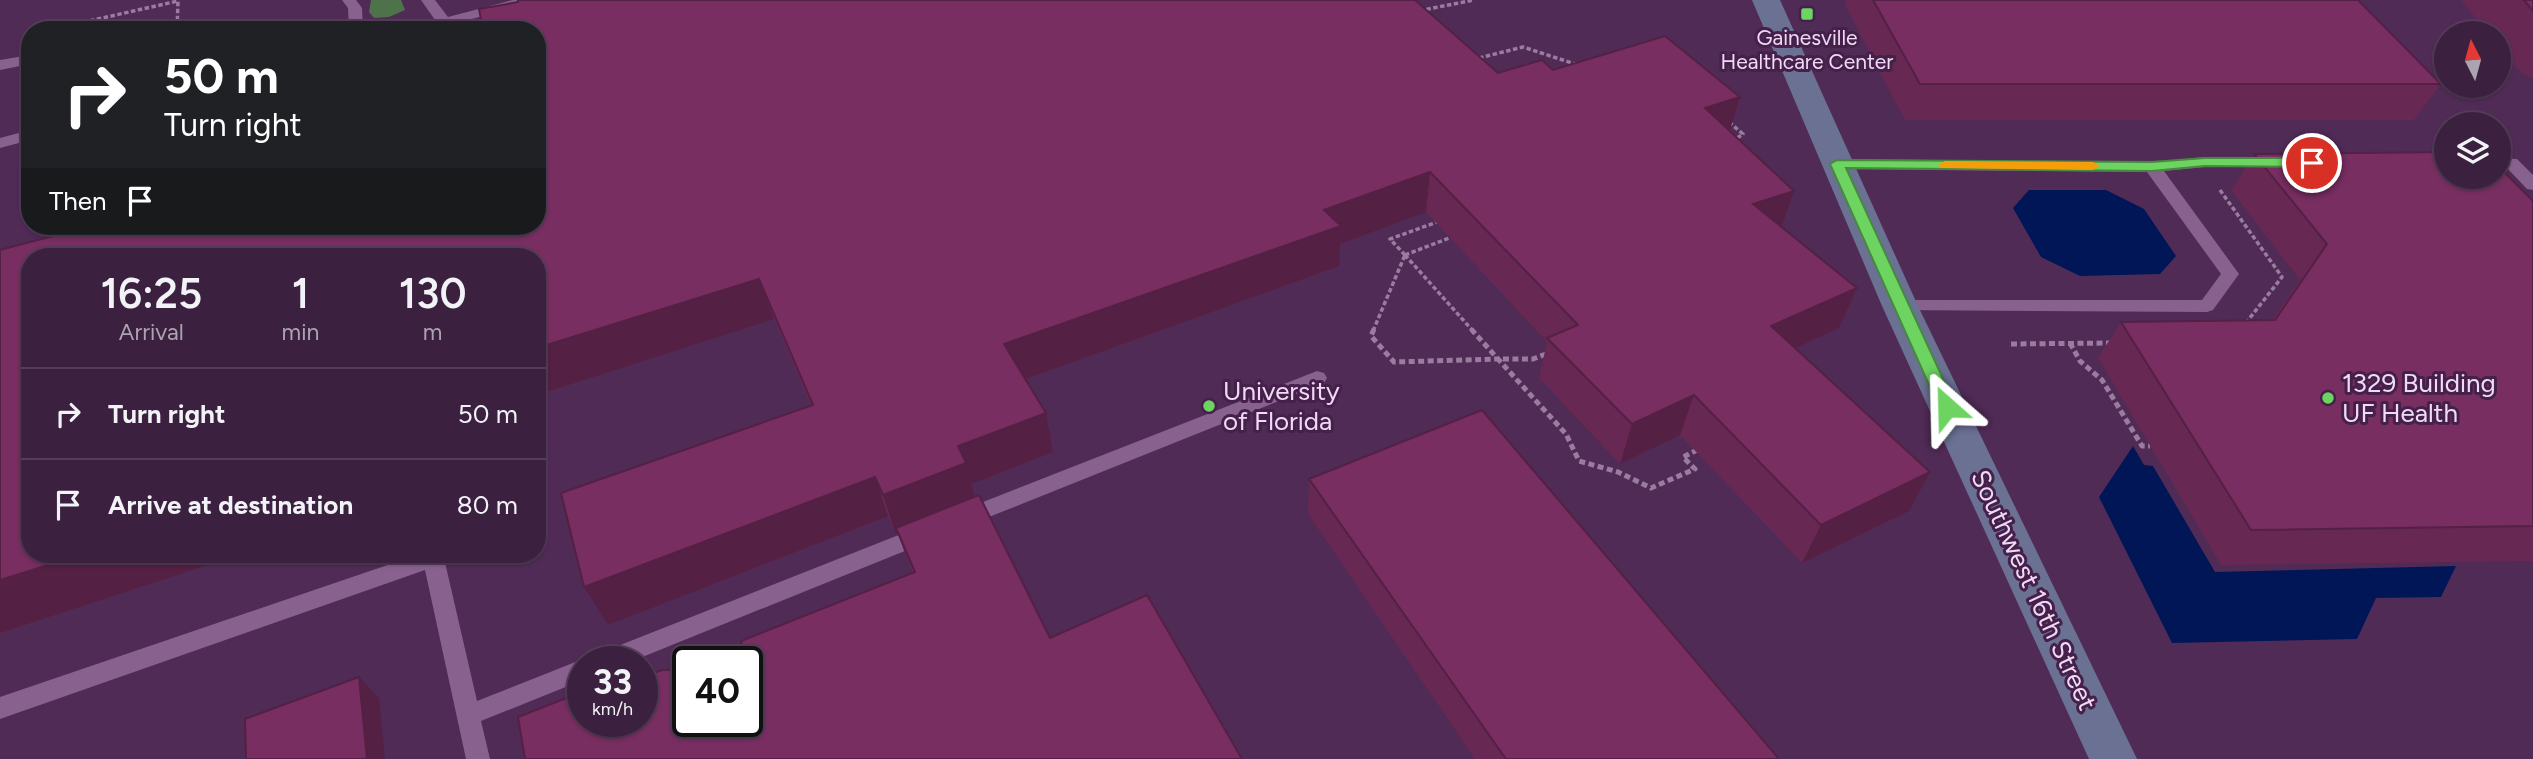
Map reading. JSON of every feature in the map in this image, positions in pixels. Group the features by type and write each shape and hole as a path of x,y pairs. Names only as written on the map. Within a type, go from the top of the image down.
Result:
{"street":[{"name":"Southwest 16th Street","path":"1766,0 1900,306 2113,759"}],"lane":[{"path":"349,0 355,8 356,21"},
{"path":"428,0 443,21"},
{"path":"462,21 530,0"},
{"path":"0,65 21,61"},
{"path":"0,143 21,137"},
{"path":"1837,164 2152,167 2205,162 2286,162"},
{"path":"2511,163 2533,163"},
{"path":"1900,306 2207,306 2230,274 2152,167"},
{"path":"2511,168 2533,186"},
{"path":"643,646 1317,378"},
{"path":"0,708 419,563"},
{"path":"434,563 478,759"},
{"path":"468,715 567,676"}],"path":[{"path":"1423,10 1474,0"},
{"path":"89,21 178,1 177,21"},
{"path":"1417,5 1433,18"},
{"path":"1479,58 1523,47 1581,65"},
{"path":"1469,50 1479,58"},
{"path":"1475,68 1479,58"},
{"path":"1722,116 1743,134 1732,142"},
{"path":"1446,219 1390,239 1566,434 1579,461 1618,472 1651,488 1695,468 1683,457 1706,446"},
{"path":"1456,235 1405,255 1371,336 1394,362 1532,359 1551,351"},
{"path":"2070,343 2080,361 2102,380 2142,446 2150,446"}],"green space":[{"path":"371,0 401,0 405,10 389,17 374,18 369,12"}],"shaded area":[{"path":"2029,190 2106,190 2144,209 2176,256 2160,274 2080,276 2041,257 2013,208"},
{"path":"2133,446 2144,465 2153,466 2215,572 2456,566 2441,597 2376,598 2357,639 2172,643 2099,497"}],"building":[{"path":"1415,0 1498,73 1542,60 1553,70 1665,36 1740,97 1705,108 1794,191 1753,204 1857,288 1771,326 1930,472 1821,525 1694,395 1632,424 1547,338 1578,325 1430,172 1324,210 1341,226 1004,344 1046,413 958,446 966,463 883,495 875,477 584,587 561,493 813,405 759,279 546,345 546,248 21,248 21,563 54,563 0,580 0,250 57,235 546,235 546,21 481,21 479,9 518,2"},
{"path":"1873,0 2358,0 2434,77 2434,84 1920,84"},
{"path":"2524,0 2533,0 2533,11"},
{"name":"1329 Building UF Health","path":"2434,152 2434,189 2511,189 2511,179 2533,201 2533,526 2251,530 2121,322 2275,320 2327,244 2254,154"},
{"path":"1482,410 1779,759 1506,759 1309,479"},
{"path":"979,495 1050,638 1147,595 1242,759 525,759 518,717 567,698 567,737 658,737 658,671 663,670 672,670 672,737 763,737 763,646 743,646 741,641 915,572 896,528"},
{"path":"359,677 367,759 246,759 245,719"}],"slow traffic":[{"path":"1945,165 2093,166"}],"place":[{"name":"Gainesville Healthcare Center","path":"1807,14"},
{"name":"1329 Building UF Health","path":"2328,398"},
{"name":"University of Florida","path":"1209,406"}],"route":[{"path":"1947,407 1837,164 2152,167 2205,162 2312,163"}]}
